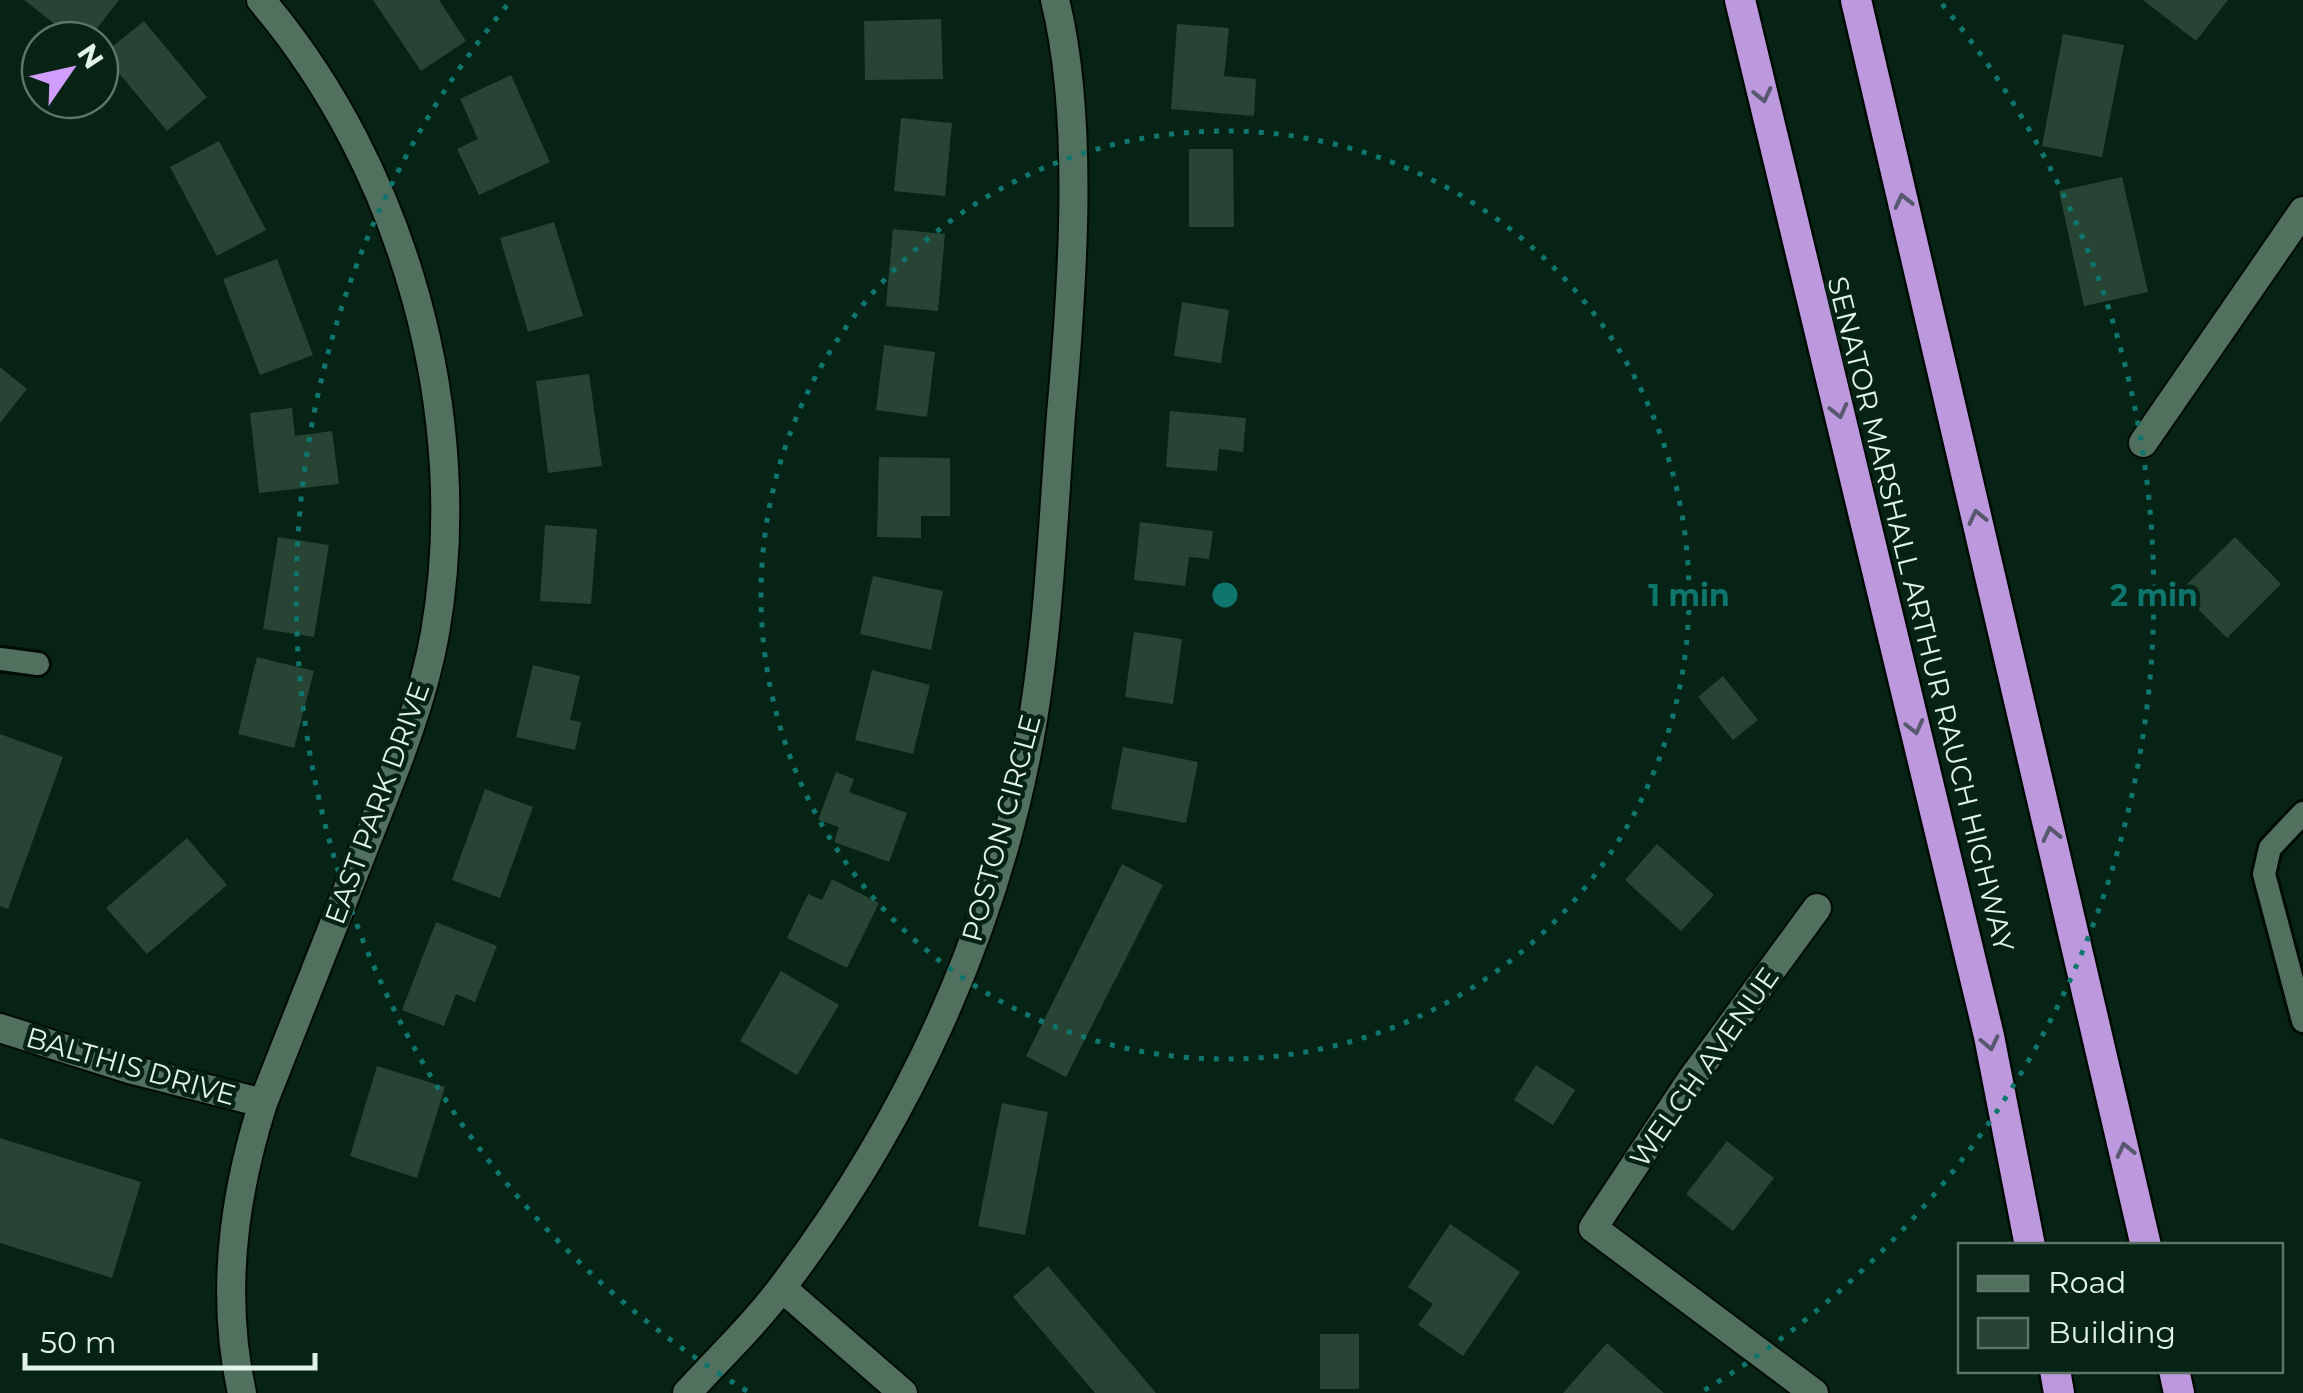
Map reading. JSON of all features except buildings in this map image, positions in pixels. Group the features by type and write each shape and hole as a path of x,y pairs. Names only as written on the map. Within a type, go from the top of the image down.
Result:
{"highway":[{"name":"SENATOR MARSHALL ARTHUR RAUCH HIGHWAY","path":"1740,0 1989,1036 2029,1243"},
{"path":"1856,0 2145,1243"}],"street":[{"name":"EAST PARK DRIVE","path":"242,1393 232,1351 229,1273 246,1157 263,1102 406,742 435,634 443,563 443,452 421,325 372,174 303,54 261,0"},
{"name":"POSTON CIRCLE","path":"688,1393 782,1288 872,1158 924,1061 975,938 1030,733 1072,294 1070,104 1056,0"},
{"path":"2143,444 2303,211"},
{"name":"WELCH AVENUE","path":"1814,1393 1594,1228 1691,1080 1817,908"},
{"name":"BALTHIS DRIVE","path":"0,1028 129,1069 263,1102"},
{"path":"782,1288 903,1393"}],"lane":[{"path":"0,660 38,664"},
{"path":"2303,813 2270,848 2264,874 2303,1021"}]}
